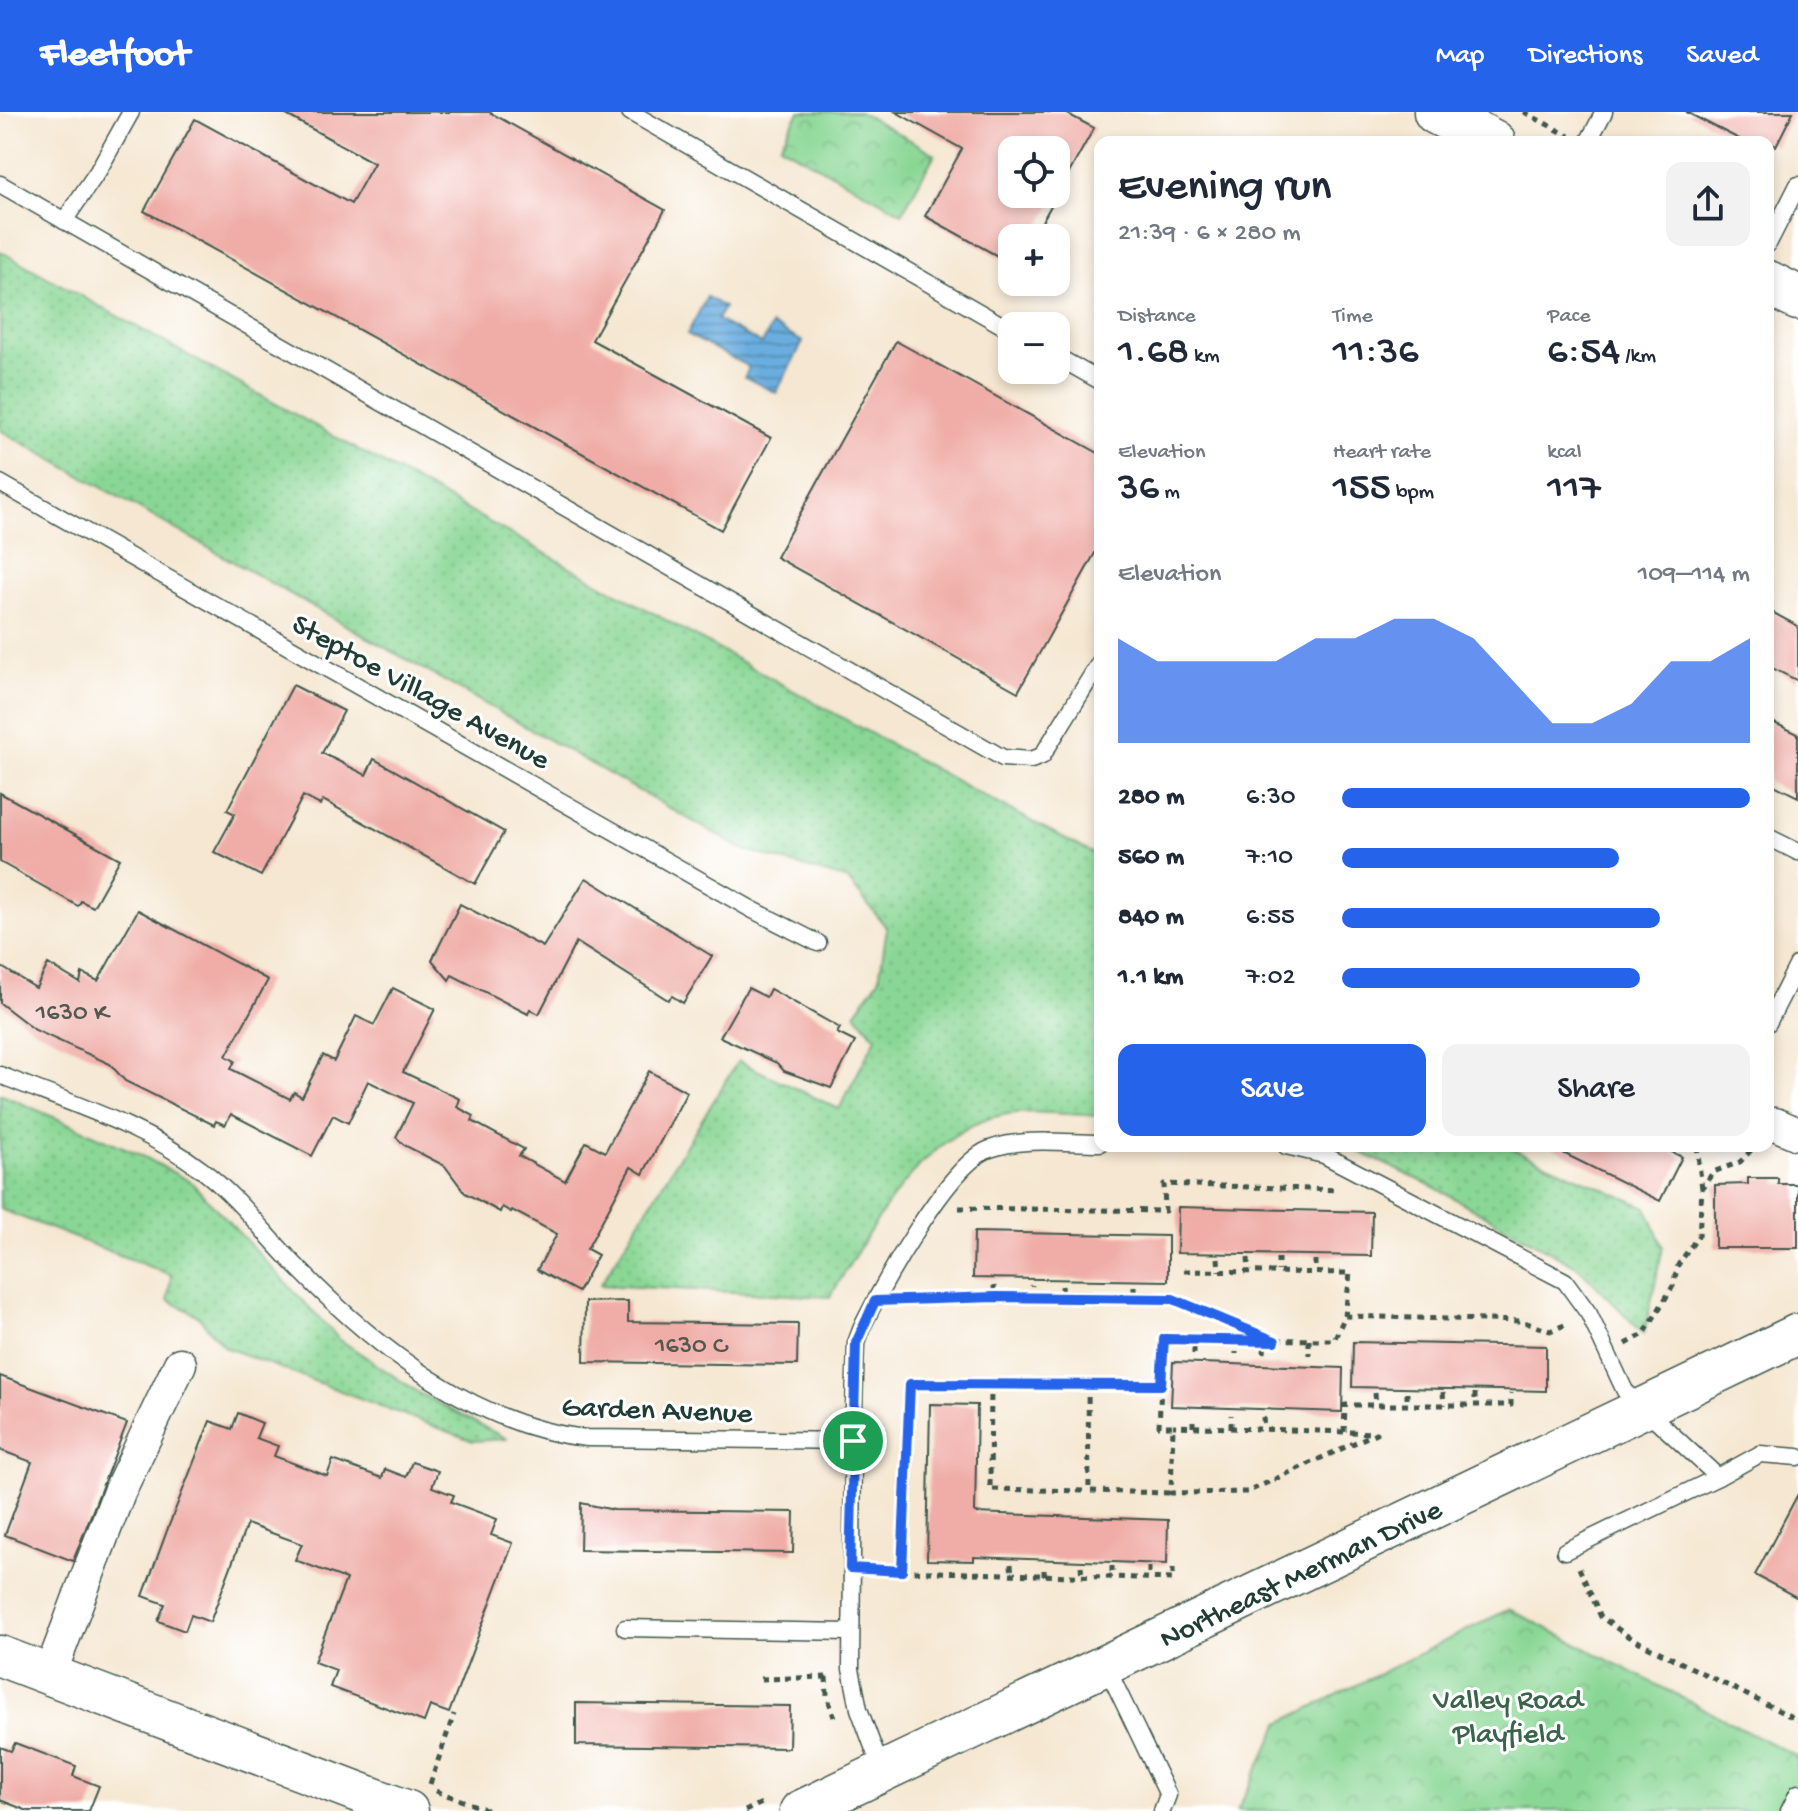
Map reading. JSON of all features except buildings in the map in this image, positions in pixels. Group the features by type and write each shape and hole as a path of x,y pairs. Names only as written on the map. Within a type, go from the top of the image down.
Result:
{"main road":[{"path":"1436,112 1482,136"},
{"path":"1774,286 1798,298"}],"street":[{"name":"Northeast Merman Drive","path":"784,1806 882,1771 1798,1334"},
{"path":"50,1674 119,1492 180,1364"},
{"path":"0,1656 408,1811"}],"lane":[{"path":"64,221 98,171 131,112"},
{"path":"630,112 998,323"},
{"path":"1591,136 1604,112"},
{"path":"0,184 1003,758 1031,760 1042,756 1094,672"},
{"path":"1774,232 1798,185"},
{"path":"1070,364 1094,378"},
{"name":"Steptoe Village Avenue","path":"0,483 751,909 818,943"},
{"path":"1774,840 1798,852"},
{"path":"1774,1011 1798,964"},
{"name":"Garden Avenue","path":"0,1075 171,1147 254,1217 298,1268 348,1316 477,1407 556,1435 587,1438 853,1441"},
{"path":"882,1771 859,1709 851,1669 849,1632 856,1343 875,1301 957,1172 988,1149 1029,1142 1094,1143"},
{"path":"1311,1152 1324,1155 1565,1281 1589,1314 1625,1391 1718,1477"},
{"path":"1568,1550 1760,1454 1798,1457"},
{"path":"625,1628 849,1632"},
{"path":"1106,1666 1168,1795 1162,1811"},
{"path":"1789,1811 1798,1793"}],"path":[{"path":"1524,112 1569,136"},
{"path":"1608,1355 1644,1334 1673,1286 1678,1265 1699,1235 1702,1189 1698,1152"},
{"path":"1702,1189 1713,1172 1740,1162 1753,1152"},
{"path":"934,1208 1165,1211 1164,1184 1345,1190"},
{"path":"1218,1258 1219,1271"},
{"path":"1248,1258 1249,1271"},
{"path":"1278,1258 1278,1271"},
{"path":"1315,1260 1315,1271"},
{"path":"991,1384 990,1489 1247,1492 1376,1433 1159,1426 1164,1339 1334,1340 1345,1316 1350,1273 1184,1271"},
{"path":"1031,1298 1032,1285"},
{"path":"994,1286 995,1297"},
{"path":"1062,1286 1063,1298"},
{"path":"1098,1298 1099,1286"},
{"path":"1134,1286 1134,1299"},
{"path":"875,1301 995,1297 1173,1299 1275,1341"},
{"path":"1345,1316 1521,1321 1550,1331 1589,1314"},
{"path":"1194,1340 1194,1354"},
{"path":"1236,1340 1236,1354"},
{"path":"1264,1353 1265,1340"},
{"path":"1309,1340 1309,1355"},
{"path":"902,1571 910,1384 1161,1385"},
{"path":"1088,1385 1089,1491"},
{"path":"1443,1392 1444,1405"},
{"path":"1375,1393 1376,1405"},
{"path":"1407,1393 1407,1405"},
{"path":"1475,1393 1475,1405"},
{"path":"1344,1432 1345,1405 1511,1405 1511,1393"},
{"path":"1231,1415 1231,1428"},
{"path":"1193,1416 1193,1427"},
{"path":"1263,1417 1264,1429"},
{"path":"1171,1493 1173,1426"},
{"path":"1568,1550 1601,1617 1629,1637 1798,1720"},
{"path":"1011,1564 1012,1576"},
{"path":"850,1568 1012,1576 1173,1579 1173,1564"},
{"path":"1044,1566 1044,1576"},
{"path":"1081,1566 1082,1577"},
{"path":"1112,1566 1112,1578"},
{"path":"1149,1567 1149,1578"},
{"path":"838,1724 827,1695 826,1677 849,1632"},
{"path":"761,1679 826,1677"},
{"path":"454,1714 430,1784 435,1790 490,1811"},
{"path":"745,1811 784,1806"}],"green space":[{"path":"799,112 860,112 935,154 902,213 780,145"},
{"path":"0,251 978,793 1094,854 1094,1116 1038,1112 1002,1115 973,1125 946,1141 900,1188 830,1297 600,1285 738,1061 839,1109 876,1038 855,1013 879,979 887,928 848,880 742,849 0,430"},
{"path":"0,1094 139,1154 191,1182 339,1339 422,1395 507,1439 473,1441 224,1347 197,1315 168,1300 171,1275 0,1209"},
{"path":"1360,1152 1520,1152 1646,1207 1663,1247 1644,1334 1578,1267 1430,1185"},
{"name":"Valley Road Playfield","path":"1509,1609 1798,1757 1798,1811 1237,1811 1280,1723"}],"water":[{"path":"707,297 724,307 717,320 762,344 772,325 803,342 776,393 745,377 749,367 687,334"}],"route":[{"path":"995,1297 1173,1299 1275,1341 1164,1339 1161,1385 910,1384 902,1571 850,1568 853,1441 856,1343 875,1301 995,1297"}]}
